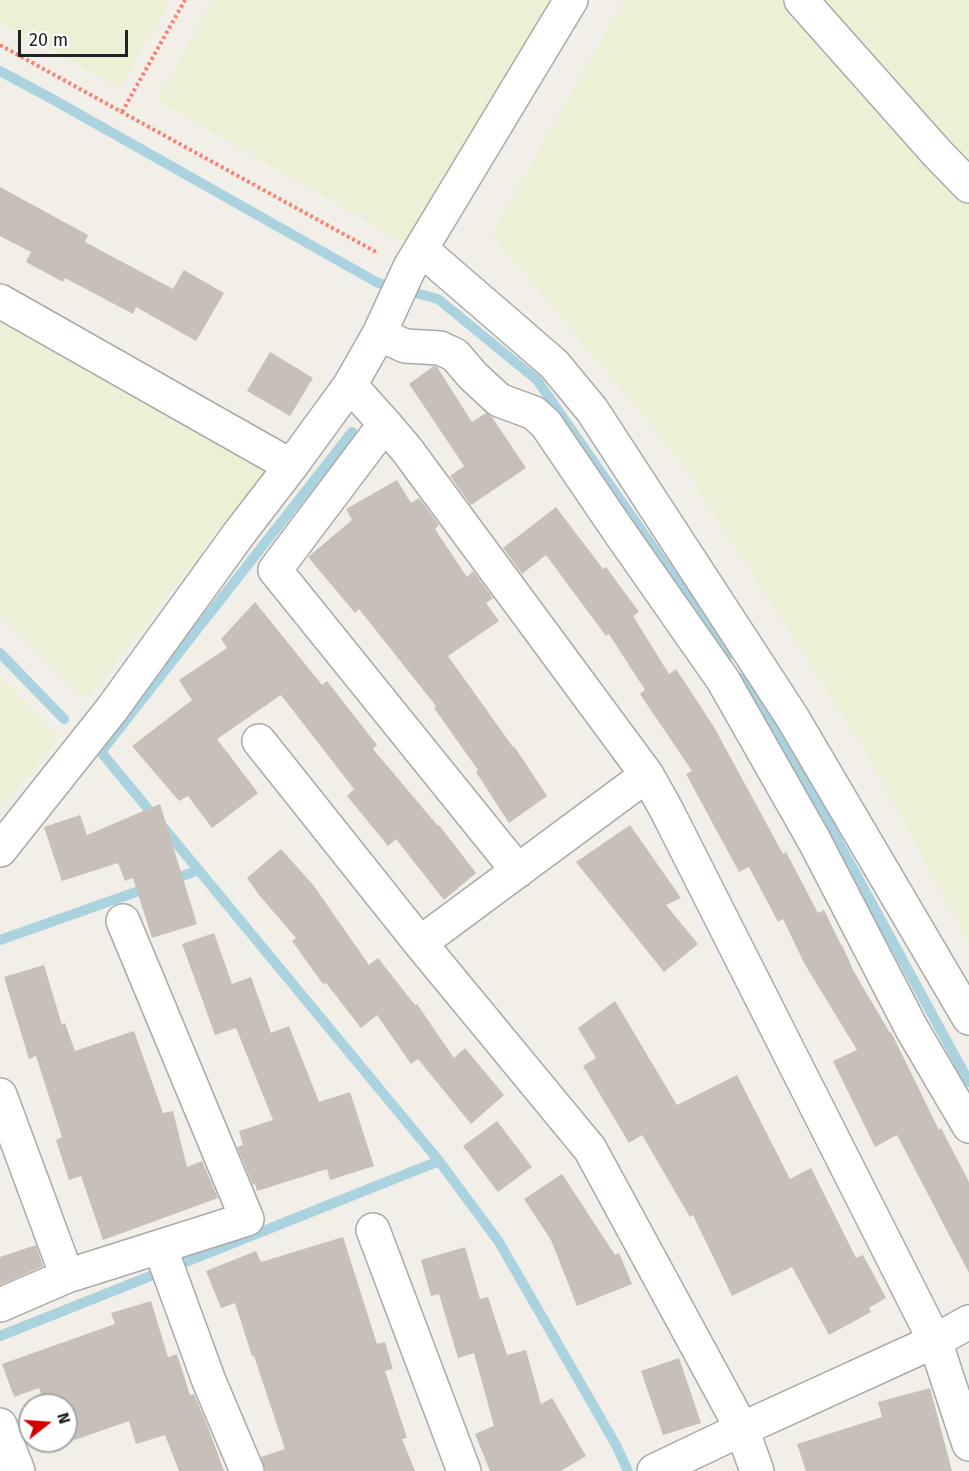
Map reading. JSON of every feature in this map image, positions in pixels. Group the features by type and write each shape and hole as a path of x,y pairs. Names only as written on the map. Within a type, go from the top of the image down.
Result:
{"street":[{"path":"0,850 112,709 350,386 379,334 408,273 571,0"},
{"path":"801,0 969,186"},
{"path":"408,273 554,364 554,400 546,424 723,680 814,840 912,1029 969,1126"},
{"path":"0,301 291,466"},
{"path":"379,334 405,346 440,348 455,355 473,376 499,400 554,400 592,410 792,717 969,1018"},
{"path":"350,386 414,460 647,775 934,1341 969,1444"},
{"path":"385,424 275,570 518,871"},
{"path":"259,741 420,943 590,1149 742,1429 757,1471"},
{"path":"420,943 647,775"},
{"path":"0,1305 67,1276 247,1219 123,921"},
{"path":"0,1095 67,1276"},
{"path":"373,1230 464,1471"},
{"path":"160,1247 209,1381 246,1471"},
{"path":"654,1471 934,1341 969,1322"},
{"path":"0,1425 18,1471"}],"path":[{"path":"122,112 185,0"},
{"path":"0,45 394,262 408,273"}],"green space":[{"path":"0,0 170,0 120,88 0,22"},
{"path":"213,0 551,0 406,244 157,100"},
{"path":"624,0 969,0 969,943 867,753 678,457 492,234"},
{"path":"0,320 266,470 86,699 0,614"},
{"path":"0,676 59,737 0,808"}],"building":[{"path":"0,187 88,235 85,242 173,289 184,270 224,293 196,341 136,307 133,314 65,278 63,282 26,262 31,252 0,236"},
{"path":"270,352 313,378 290,416 247,391"},
{"path":"434,366 437,367 472,422 486,413 492,417 526,468 471,505 450,476 464,466 409,384"},
{"path":"397,480 411,503 419,498 439,525 435,529 467,577 473,571 493,598 486,603 499,621 448,656 514,746 547,796 509,823 476,772 478,770 434,708 436,706 359,609 355,613 308,557 352,520 346,509"},
{"path":"556,507 603,569 606,567 639,612 633,616 669,674 676,669 714,727 783,854 786,852 818,913 824,910 854,972 891,1032 939,1130 941,1128 969,1182 969,1273 897,1135 875,1147 833,1061 857,1050 804,963 783,919 778,922 749,867 739,872 686,774 692,771 640,694 645,690 609,634 606,636 546,555 522,574 503,548"},
{"path":"255,602 322,685 327,681 377,745 373,749 439,825 476,873 444,900 396,839 388,846 347,796 354,789 281,695 217,739 258,793 212,828 188,796 179,801 132,746 192,700 179,680 227,648 221,639"},
{"path":"160,804 197,924 152,938 133,878 125,881 118,863 62,881 44,827 80,815 87,835"},
{"path":"630,825 681,898 666,905 698,944 664,972 576,862"},
{"path":"281,849 314,886 369,965 378,958 415,1005 417,1004 454,1058 465,1048 504,1095 471,1124 418,1059 411,1064 377,1015 361,1028 326,983 323,984 292,941 296,938 247,878"},
{"path":"214,933 232,984 251,977 271,1033 289,1026 319,1102 350,1092 374,1166 330,1180 327,1169 257,1191 237,1147 243,1145 239,1131 273,1120 236,1028 215,1035 182,944"},
{"path":"44,965 62,1025 65,1023 75,1051 134,1031 163,1113 173,1111 187,1167 202,1161 218,1198 103,1240 81,1176 69,1180 56,1140 62,1137 36,1056 29,1059 4,977"},
{"path":"615,1001 677,1105 737,1075 790,1179 811,1168 856,1258 863,1255 886,1298 869,1308 871,1312 829,1335 792,1267 732,1296 693,1215 690,1217 642,1135 629,1143 583,1066 596,1058 578,1028"},
{"path":"497,1121 532,1167 498,1192 463,1146"},
{"path":"562,1174 615,1255 619,1253 632,1284 577,1306 551,1240 524,1199"},
{"path":"343,1237 377,1344 385,1342 393,1369 385,1371 407,1438 402,1439 415,1471 265,1471 261,1457 285,1449 235,1303 221,1308 206,1271 256,1251 261,1262"},
{"path":"36,1245 43,1266 0,1285 0,1257"},
{"path":"465,1247 480,1299 488,1297 507,1355 526,1350 541,1404 552,1398 586,1456 561,1471 490,1471 475,1434 494,1426 474,1353 458,1358 439,1294 431,1296 421,1260"},
{"path":"151,1301 168,1357 177,1354 190,1395 194,1394 224,1471 179,1471 165,1435 136,1444 129,1421 78,1439 78,1393 41,1393 39,1388 18,1393 18,1396 14,1397 2,1364 115,1324 111,1313"},
{"path":"679,1358 701,1423 663,1435 641,1371"},
{"path":"930,1388 952,1471 806,1471 797,1444 882,1417 878,1402"}],"waterway":[{"path":"0,71 378,283 438,299 537,380 727,657"},
{"path":"352,432 101,752 439,1161 499,1242 616,1445 628,1471"},
{"path":"0,653 64,719"},
{"path":"740,678 797,766 969,1082"},
{"path":"171,880 199,870"},
{"path":"0,940 150,887"},
{"path":"0,1336 439,1161"}]}
